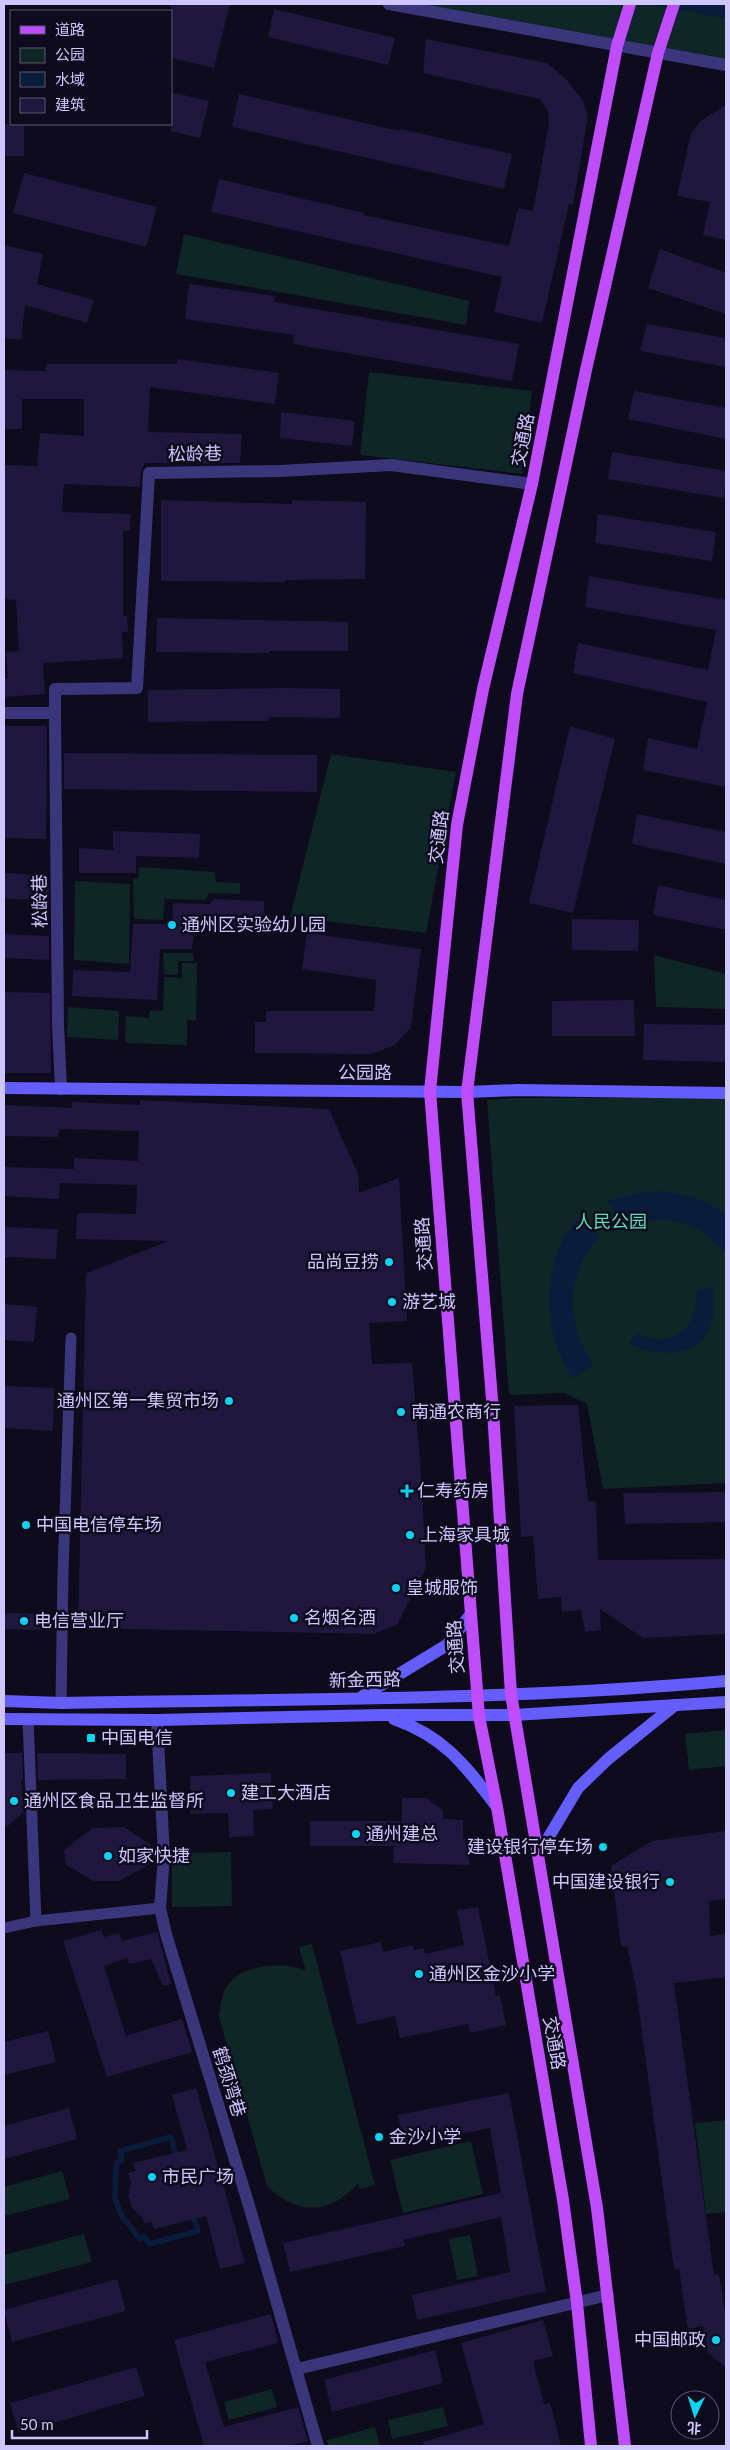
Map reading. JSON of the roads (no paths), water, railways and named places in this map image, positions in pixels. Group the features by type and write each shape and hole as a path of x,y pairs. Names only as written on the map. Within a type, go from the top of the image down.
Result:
{"main road":[{"name":"交通路","path":"591,2446 577,2302 563,2200 497,1807 479,1716 430,1091 457,825 483,689 516,559 532,484 617,46 630,4"},
{"name":"交通路","path":"625,2446 597,2208 511,1694 493,1411 467,1092 517,694 586,370 658,53 674,4"},
{"name":"公园路","path":"4,1088 467,1092 518,1090 726,1093"},
{"path":"361,1697 446,1645 471,1614"},
{"name":"新金西路","path":"4,1702 61,1703 477,1695 620,1690 726,1681"},
{"name":"新金西路","path":"4,1719 157,1720 382,1715 479,1716 726,1702"},
{"path":"538,1855 578,1788 608,1759 675,1705"},
{"path":"382,1715 415,1726 451,1750 497,1807"}],"street":[{"path":"389,4 726,65"},
{"name":"松龄巷","path":"61,1089 58,1025 55,689 137,688 148,473 280,471 391,465 532,484"},
{"path":"4,713 55,713"},
{"name":"鹤颈湾巷","path":"157,1720 164,1856 160,1908 297,2369 318,2446"},
{"path":"297,2369 608,2295"}],"lane":[{"path":"61,1703 63,1573 71,1338"},
{"path":"28,1719 36,1920"},
{"path":"4,1928 36,1920 160,1908"}],"water":[{"path":"649,4 726,4 726,18"},
{"path":"657,1191 676,1193 702,1200 726,1215 726,1253 704,1233 681,1223 669,1220 656,1220 627,1226 607,1201 639,1193"},
{"path":"583,1214 599,1237 580,1267 575,1283 574,1317 584,1349 594,1365 572,1379 552,1330 549,1301 550,1286 552,1272 561,1244 570,1229"},
{"path":"713,1287 711,1325 702,1340 694,1347 684,1351 661,1353 649,1351 629,1343 637,1333 661,1340 672,1338 681,1332 688,1325 693,1315 697,1290"}],"waterway":[{"path":"177,2160 171,2137 120,2151 122,2160 116,2163 115,2198 121,2215 140,2239 145,2237 149,2244 198,2231 192,2211"}],"place":[{"name":"通州区实验幼儿园","path":"172,925"},
{"name":"品尚豆捞","path":"389,1262"},
{"name":"游艺城","path":"392,1302"},
{"name":"通州区第一集贸市场","path":"229,1401"},
{"name":"南通农商行","path":"401,1412"},
{"name":"仁寿药房","path":"407,1491"},
{"name":"中国电信停车场","path":"26,1525"},
{"name":"上海家具城","path":"410,1535"},
{"name":"皇城服饰","path":"396,1588"},
{"name":"名烟名酒","path":"294,1618"},
{"name":"电信营业厅","path":"24,1621"},
{"name":"中国电信","path":"91,1738"},
{"name":"建工大酒店","path":"231,1793"},
{"name":"通州区食品卫生监督所","path":"14,1801"},
{"name":"通州建总","path":"356,1834"},
{"name":"建设银行停车场","path":"603,1847"},
{"name":"如家快捷","path":"108,1856"},
{"name":"中国建设银行","path":"670,1882"},
{"name":"通州区金沙小学","path":"419,1974"},
{"name":"金沙小学","path":"379,2137"},
{"name":"市民广场","path":"152,2177"},
{"name":"中国邮政","path":"716,2340"}],"park label":[{"name":"人民公园","path":"611,1222"}]}
